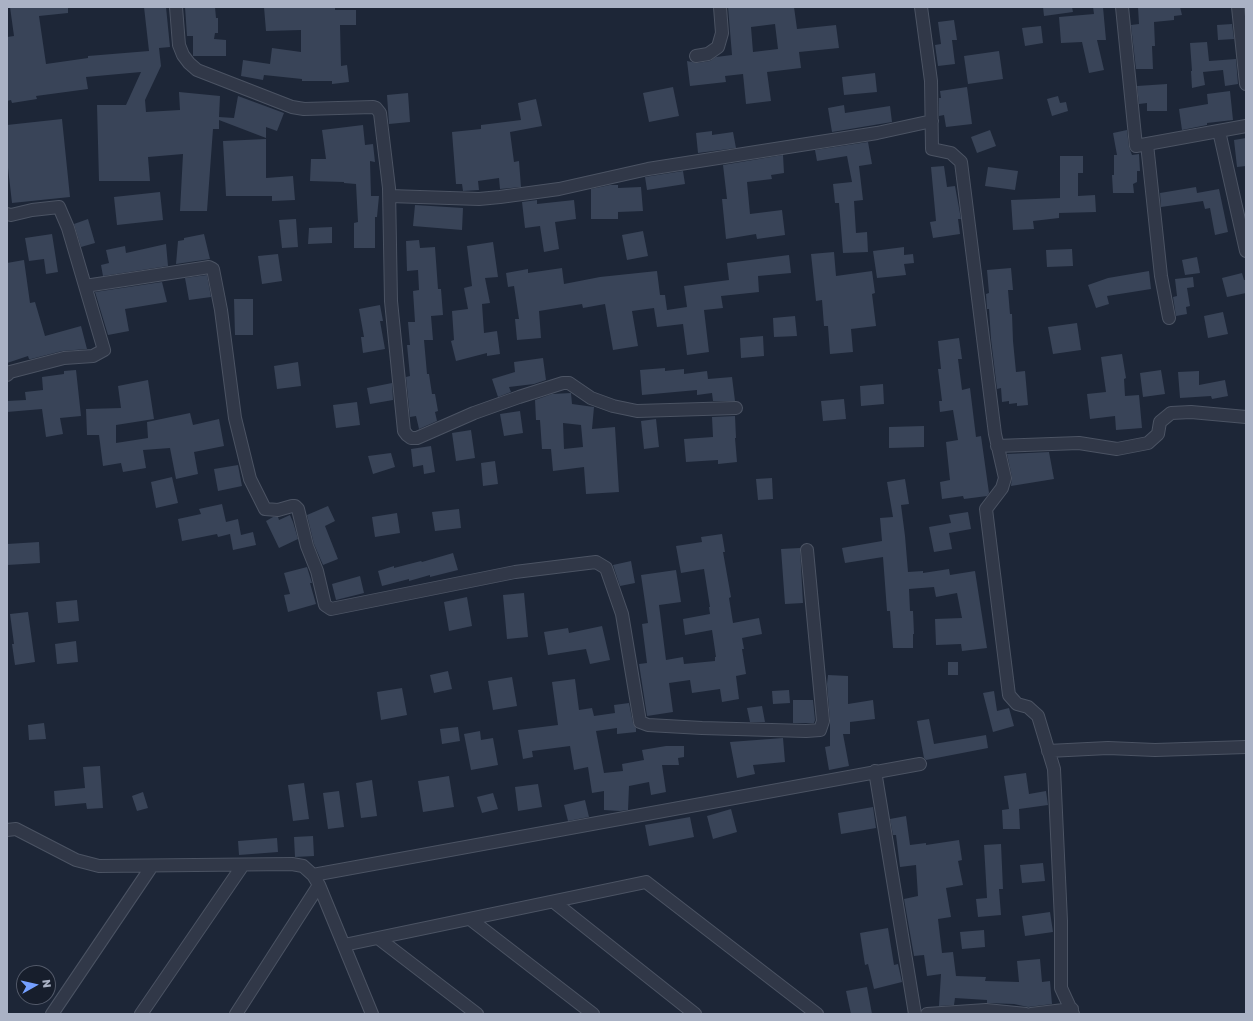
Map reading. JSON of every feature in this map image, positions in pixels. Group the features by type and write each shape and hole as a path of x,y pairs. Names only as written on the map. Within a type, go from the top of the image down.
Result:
{"street":[{"path":"176,7 179,45 189,63 197,70 292,107 304,109 376,108 381,115 390,196 391,301 404,431 411,438 417,438 474,413 511,399 563,383 569,383 591,398 613,406 637,411 736,408"},
{"path":"696,56 708,54 718,47 722,33 720,7"},
{"path":"921,7 931,81 932,149 951,153 961,162 994,426 997,446 1005,478 1002,488 986,509 1009,695 1017,704 1028,707 1038,716 1054,770 1061,921 1061,988 1072,1012 1031,1014"},
{"path":"1122,7 1136,146 1246,126"},
{"path":"1238,7 1246,84"},
{"path":"390,196 479,199 559,189 648,169 877,133 932,121"},
{"path":"1219,131 1246,251"},
{"path":"1147,144 1161,276 1169,318"},
{"path":"7,214 11,215 32,210 59,208 68,228 104,350 93,356 64,358 10,372 7,375"},
{"path":"85,286 209,267 213,269 221,310 235,418 250,479 265,509 278,510 292,506 295,506 298,509 307,546 317,571 325,605 331,609 515,572 596,562 606,568 622,614 640,722 648,725 702,728 806,731 820,730 823,721 808,550"},
{"path":"997,446 1079,442 1117,449 1148,444 1158,434 1160,422 1171,413 1191,412 1246,417"},
{"path":"1048,751 1108,748 1155,750 1246,748"},
{"path":"313,874 920,764"},
{"path":"875,771 915,1014"},
{"path":"7,830 16,829 76,860 99,866 292,864 303,866 313,874 319,885 372,1014"},
{"path":"141,1014 243,865"},
{"path":"52,1014 152,866"},
{"path":"344,945 646,882 817,1014"},
{"path":"236,1014 319,885"},
{"path":"554,902 695,1014"},
{"path":"470,919 593,1014"},
{"path":"378,938 477,1014"},
{"path":"927,1014 986,1010 1026,1014"}],"building":[{"path":"10,7 68,7 68,13 39,16 46,64 88,58 88,56 149,51 144,7 166,7 170,47 159,48 161,66 145,100 146,112 180,110 179,92 220,96 219,117 234,118 238,96 284,113 277,131 266,127 266,138 219,120 219,129 213,129 207,211 180,211 183,154 148,157 150,181 99,181 97,105 126,105 141,72 86,77 88,89 36,96 37,99 12,103 11,100 7,101 7,37 14,36"},
{"path":"185,7 215,7 216,18 218,18 218,33 215,33 214,39 226,40 226,56 193,56 193,36 187,36"},
{"path":"264,7 335,7 335,10 356,10 356,25 340,25 341,66 347,65 349,82 332,84 332,81 302,81 302,79 264,75 263,80 241,76 243,60 270,64 272,48 301,52 301,30 266,31"},
{"path":"728,7 794,7 797,29 836,25 839,48 799,52 801,68 767,72 771,101 746,104 743,74 725,76 726,82 690,86 687,61 697,63 710,61 716,57 732,55","holes":["775,24 778,49 753,52 751,27"]},
{"path":"1043,7 1072,7 1073,12 1044,16"},
{"path":"1093,7 1103,7 1106,40 1097,40 1104,70 1089,73 1082,42 1061,43 1059,17 1094,14"},
{"path":"1138,7 1180,7 1182,15 1174,16 1174,20 1154,22 1155,46 1152,46 1153,69 1136,69 1131,25 1139,24"},
{"path":"954,20 957,40 952,40 955,64 938,66 935,45 941,44 938,22"},
{"path":"1232,24 1234,39 1218,40 1217,25"},
{"path":"1041,26 1043,43 1025,46 1022,28"},
{"path":"1207,42 1209,61 1236,59 1238,84 1225,86 1223,70 1203,72 1205,85 1192,88 1190,43"},
{"path":"999,51 1003,79 968,84 964,56"},
{"path":"875,73 877,92 844,95 842,77"},
{"path":"1167,84 1167,111 1147,111 1147,103 1139,104 1137,86"},
{"path":"673,87 679,116 649,122 643,93"},
{"path":"967,87 972,124 946,127 944,115 939,116 939,98 941,98 940,91"},
{"path":"1230,91 1233,120 1207,123 1207,125 1182,130 1179,109 1208,104 1207,94"},
{"path":"408,93 410,122 389,124 387,95"},
{"path":"1058,96 1060,103 1066,102 1068,111 1052,116 1047,99"},
{"path":"536,99 542,126 510,132 514,162 519,161 521,187 500,189 499,178 478,181 479,190 463,191 462,184 456,184 452,132 481,129 481,125 521,120 518,103"},
{"path":"844,105 845,113 890,106 892,122 832,132 828,108"},
{"path":"62,119 70,197 12,203 7,159 7,125"},
{"path":"363,125 365,145 373,144 375,162 370,161 371,196 379,196 377,217 375,217 375,248 354,248 354,223 358,222 356,184 344,182 310,181 311,159 326,159 322,130"},
{"path":"990,130 996,146 977,153 971,137"},
{"path":"1127,130 1129,147 1132,155 1139,154 1140,171 1137,171 1137,182 1133,184 1134,193 1113,193 1112,175 1114,175 1114,155 1117,155 1113,133"},
{"path":"712,131 712,135 733,132 736,148 698,153 696,133"},
{"path":"1246,138 1246,166 1237,167 1234,140"},
{"path":"266,139 266,178 293,176 295,200 272,201 272,196 226,196 223,141"},
{"path":"868,142 872,164 859,166 863,200 854,201 856,233 867,232 868,252 843,253 839,203 835,203 833,184 852,182 847,156 817,161 815,150"},
{"path":"783,155 784,173 771,175 772,179 747,182 750,214 782,210 785,235 757,239 756,234 726,239 722,199 727,199 723,165"},
{"path":"1060,156 1083,156 1083,173 1078,173 1078,196 1095,195 1096,212 1059,213 1059,218 1033,221 1034,229 1013,230 1011,200 1060,198"},
{"path":"944,166 947,187 955,186 961,219 958,219 960,234 933,238 930,222 936,221 931,167"},
{"path":"988,167 1018,171 1015,190 985,186"},
{"path":"683,171 685,184 647,190 645,177"},
{"path":"618,185 618,188 641,187 643,211 618,212 618,219 591,219 591,189"},
{"path":"1196,187 1197,193 1219,189 1228,232 1215,235 1210,208 1205,209 1203,201 1161,207 1160,193"},
{"path":"160,192 163,220 117,225 114,197"},
{"path":"537,200 537,204 574,200 576,219 555,222 559,249 544,252 540,226 525,228 522,202"},
{"path":"415,205 463,208 462,230 413,226"},
{"path":"88,219 95,243 81,247 74,224"},
{"path":"296,219 298,247 282,248 279,220"},
{"path":"332,227 332,243 308,244 309,228"},
{"path":"643,231 648,256 627,260 622,235"},
{"path":"52,234 58,272 46,274 44,259 29,261 25,238"},
{"path":"204,234 210,259 176,264 178,241 184,240 184,238"},
{"path":"419,240 420,248 435,247 438,289 441,289 443,315 431,316 433,340 424,340 427,374 429,374 432,394 435,394 438,411 435,412 437,421 419,429 416,416 410,417 406,377 410,376 407,345 410,345 408,322 415,322 413,291 419,290 418,270 407,271 406,241"},
{"path":"493,242 498,277 485,278 490,303 482,304 484,333 497,331 500,354 487,356 487,353 456,361 451,341 454,340 452,311 468,309 464,288 472,286 467,246"},
{"path":"166,244 168,266 103,276 101,265 109,263 106,250 125,246 126,253"},
{"path":"904,247 904,255 913,254 914,263 904,264 906,275 877,278 873,251"},
{"path":"1072,249 1073,266 1047,267 1046,250"},
{"path":"834,252 836,276 872,271 875,293 872,294 876,326 851,329 853,352 830,354 828,326 824,326 822,300 816,301 811,254"},
{"path":"278,254 282,281 262,284 258,256"},
{"path":"789,255 791,273 758,276 759,292 721,296 723,308 704,310 709,352 687,355 683,324 657,327 654,308 632,311 638,346 613,350 605,304 583,308 582,304 539,311 541,338 517,340 515,319 519,319 514,286 508,287 506,273 528,269 528,273 562,268 564,284 600,277 657,271 660,295 665,295 667,310 687,307 684,286 729,280 727,263"},
{"path":"1197,257 1200,273 1185,275 1182,260"},
{"path":"24,260 30,303 35,302 45,336 81,326 87,349 62,351 31,359 29,359 28,356 7,363 7,263"},
{"path":"1011,268 1013,290 1008,290 1010,314 1012,314 1016,372 1025,371 1028,405 1017,406 1017,403 1009,404 1009,401 1002,402 1001,388 997,389 989,309 987,309 986,294 989,293 987,270"},
{"path":"1149,271 1151,289 1107,296 1109,304 1096,308 1088,285 1108,278"},
{"path":"1242,273 1244,280 1246,280 1246,293 1227,297 1222,278"},
{"path":"207,275 211,297 189,300 185,278"},
{"path":"1193,277 1194,287 1187,288 1190,306 1186,307 1187,314 1176,316 1173,297 1177,296 1175,279"},
{"path":"162,282 167,302 125,309 129,331 108,335 95,292"},
{"path":"234,299 253,299 253,335 235,335"},
{"path":"380,305 383,321 380,321 385,349 363,353 361,337 364,337 359,309"},
{"path":"1223,312 1228,334 1208,338 1204,316"},
{"path":"795,316 797,336 774,337 773,318"},
{"path":"1077,323 1081,350 1053,354 1048,327"},
{"path":"763,336 764,356 741,358 740,338"},
{"path":"959,338 962,359 958,359 962,390 970,388 976,437 981,436 989,493 987,496 964,499 963,496 942,499 940,482 950,480 946,442 958,440 953,410 940,412 939,401 942,401 938,369 941,369 938,341"},
{"path":"1122,354 1126,378 1124,379 1125,396 1139,395 1142,428 1116,430 1115,416 1090,419 1087,394 1106,392 1101,357"},
{"path":"543,358 546,380 534,384 509,387 511,392 498,397 492,379 515,372 514,362"},
{"path":"298,362 301,386 277,389 274,366"},
{"path":"665,368 665,371 684,369 684,374 707,371 708,379 732,377 735,401 713,401 712,393 697,395 697,390 642,395 640,370"},
{"path":"76,370 81,416 60,418 63,434 46,437 42,409 7,412 7,401 26,400 25,392 43,390 42,377 64,374 64,371"},
{"path":"1161,370 1165,394 1143,397 1140,373"},
{"path":"1199,371 1199,385 1225,380 1228,396 1212,399 1211,396 1180,398 1178,372"},
{"path":"148,380 154,419 116,425 116,443 148,438 147,422 190,413 193,425 219,419 224,446 194,452 198,474 176,479 170,448 143,450 146,468 123,472 121,463 103,466 99,435 87,435 86,409 121,408 118,386"},
{"path":"392,383 393,400 370,404 367,388"},
{"path":"883,384 884,404 861,406 860,386"},
{"path":"571,393 572,404 594,407 592,429 615,427 619,492 586,494 584,467 553,471 551,449 542,449 540,420 536,420 535,400 552,394","holes":["563,423 581,425 583,447 564,449"]},
{"path":"844,399 846,419 823,421 821,401"},
{"path":"357,402 360,425 336,428 333,405"},
{"path":"520,411 523,433 504,436 500,414"},
{"path":"735,416 737,462 718,464 718,460 686,462 684,439 713,437 712,417"},
{"path":"656,419 659,447 644,449 641,421"},
{"path":"924,426 924,447 889,448 889,427"},
{"path":"471,430 475,458 456,461 452,433"},
{"path":"431,446 435,472 424,474 423,465 413,467 411,449"},
{"path":"1049,452 1054,479 1011,486 1012,477 1007,454"},
{"path":"391,453 395,467 373,474 368,456"},
{"path":"495,461 498,484 483,486 481,463"},
{"path":"238,465 242,486 218,491 214,469"},
{"path":"172,477 178,503 156,508 151,482"},
{"path":"772,478 773,499 758,500 756,479"},
{"path":"905,479 909,504 901,505 908,572 923,571 923,573 949,569 950,575 975,571 987,648 962,651 961,644 936,645 935,619 962,618 957,593 936,597 934,587 909,589 910,611 913,611 913,648 893,648 890,611 887,611 883,557 845,563 842,548 882,541 880,518 893,517 887,482"},
{"path":"222,504 226,522 238,519 241,535 253,532 256,545 233,550 230,534 218,537 217,534 182,541 178,519 201,514 199,509"},
{"path":"328,506 335,521 325,526 338,559 323,565 314,544 307,515"},
{"path":"459,509 461,528 435,531 432,512"},
{"path":"968,512 971,529 949,533 952,549 934,552 929,527 951,523 949,515"},
{"path":"397,513 400,533 375,537 372,517"},
{"path":"290,515 298,539 279,548 266,521 273,517 278,517 279,520"},
{"path":"722,534 725,552 723,552 731,597 729,598 733,623 759,618 762,634 742,638 744,649 742,649 746,674 736,676 739,699 722,702 720,689 692,693 690,680 669,683 673,712 647,716 639,664 647,663 642,624 648,623 641,575 676,570 681,602 659,605 666,660 683,657 684,664 715,661 716,657 712,630 685,635 683,619 710,614 710,607 704,569 681,573 676,546 702,542 701,537"},
{"path":"39,542 40,563 7,565 7,544"},
{"path":"800,548 803,603 785,604 781,549"},
{"path":"453,553 458,570 430,577 430,575 409,581 409,579 382,586 378,571 394,566 394,568 422,562"},
{"path":"631,561 635,583 620,586 613,565"},
{"path":"307,567 316,604 288,612 284,595 290,594 284,573"},
{"path":"360,576 364,593 336,600 332,584"},
{"path":"524,593 528,637 507,639 503,595"},
{"path":"467,597 472,626 449,631 444,602"},
{"path":"77,600 79,621 58,623 56,602"},
{"path":"28,612 35,662 15,665 10,614"},
{"path":"602,626 610,660 590,664 586,649 548,655 544,632 568,628 569,633"},
{"path":"76,641 78,662 57,664 55,644"},
{"path":"948,662 958,662 958,675 948,675"},
{"path":"448,671 452,689 434,693 430,675"},
{"path":"828,675 848,676 848,704 873,700 875,719 850,722 850,734 843,734 849,766 829,770 825,747 830,746 830,720 827,684"},
{"path":"512,677 517,706 493,710 488,681"},
{"path":"575,679 579,710 592,708 594,716 615,713 614,705 629,703 636,732 617,734 617,728 596,731 604,773 623,771 622,764 644,760 642,750 666,746 684,746 684,757 678,758 679,765 662,765 666,792 651,795 649,782 629,786 628,810 604,810 604,791 592,793 588,767 574,770 570,746 532,751 533,757 523,759 518,730 558,725 552,682"},
{"path":"402,688 407,715 381,720 377,692"},
{"path":"789,690 790,703 773,704 772,691"},
{"path":"994,691 997,711 1009,708 1014,726 993,732 983,693"},
{"path":"793,700 813,700 814,723 793,723"},
{"path":"762,706 765,722 750,722 747,708"},
{"path":"929,719 934,744 986,735 988,748 926,760 924,758 917,721"},
{"path":"44,723 46,739 29,740 28,725"},
{"path":"458,727 460,741 442,744 440,729"},
{"path":"480,731 481,740 493,738 498,765 471,770 464,734"},
{"path":"783,738 785,762 753,765 755,774 737,778 730,742"},
{"path":"100,766 103,808 87,809 86,803 55,806 54,791 85,788 83,767"},
{"path":"1026,773 1029,794 1046,791 1048,805 1019,809 1020,829 1003,829 1002,810 1009,809 1004,776"},
{"path":"449,776 454,807 423,812 418,781"},
{"path":"372,780 377,816 361,818 356,783"},
{"path":"304,783 309,819 293,821 288,785"},
{"path":"538,784 542,807 518,811 515,787"},
{"path":"339,791 344,827 328,829 323,793"},
{"path":"143,792 148,808 137,811 132,796"},
{"path":"493,793 498,809 482,813 477,797"},
{"path":"585,800 589,817 568,821 564,805"},
{"path":"873,807 876,828 841,834 838,813"},
{"path":"731,809 737,832 713,839 707,816"},
{"path":"906,816 910,845 926,843 926,845 959,840 962,860 958,861 963,885 946,888 951,917 938,919 942,953 953,952 956,976 986,977 985,981 1019,982 1017,961 1040,959 1042,982 1050,981 1052,1004 1028,1007 1014,1004 987,1003 987,1000 955,998 954,1005 939,1006 941,974 927,976 924,955 914,956 904,899 918,896 916,865 900,867 896,835 893,835 890,819"},
{"path":"690,817 694,837 649,846 645,825"},
{"path":"313,836 314,856 295,857 294,837"},
{"path":"277,838 278,852 239,855 238,841"},
{"path":"1001,844 1003,889 999,889 1001,915 978,917 976,899 987,898 984,845"},
{"path":"1043,863 1045,881 1022,883 1020,865"},
{"path":"1050,912 1053,932 1025,936 1022,916"},
{"path":"888,928 894,965 898,964 902,982 874,989 868,964 865,965 860,933"},
{"path":"984,930 985,947 962,949 960,932"},
{"path":"867,987 872,1014 851,1014 846,991"}]}
